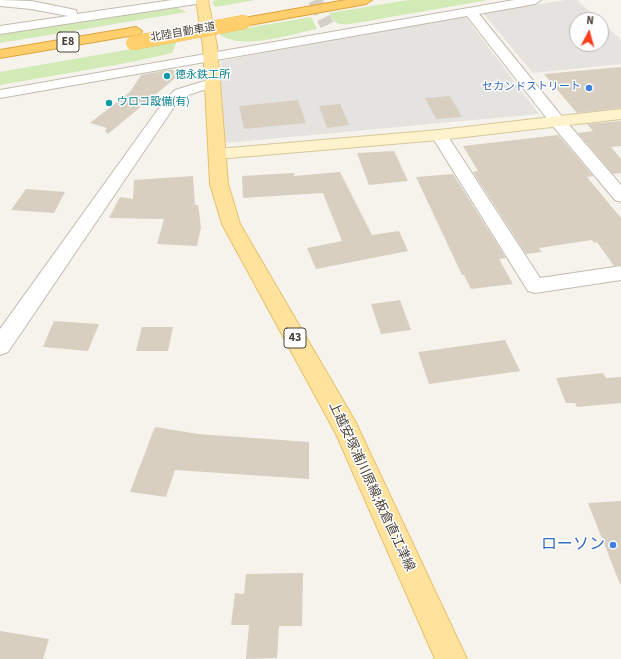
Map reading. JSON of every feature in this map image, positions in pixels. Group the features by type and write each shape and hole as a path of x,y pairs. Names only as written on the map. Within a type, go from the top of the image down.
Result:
{"highway":[{"name":"北陸自動車道","path":"242,17 308,0"},
{"name":"北陸自動車道","path":"0,66 134,37 242,17 366,0"},
{"name":"北陸自動車道","path":"0,54 134,37"}],"main road":[{"name":"上越安塚浦川原線;板倉直江津線","path":"202,0 210,56 219,184 230,224 346,429 450,659"}],"street":[{"path":"0,30 196,0"},
{"path":"0,94 210,56 329,30 470,11 535,0"},
{"path":"0,2 31,3 89,16"},
{"path":"470,11 558,122 621,196"},
{"path":"0,346 169,104 180,93 212,83"},
{"path":"216,154 439,135 621,114"},
{"path":"439,135 535,286 621,273"}],"green space":[{"path":"215,0 255,0 215,7 212,2"},
{"path":"408,0 488,0 350,24 335,22 329,13"},
{"path":"175,7 187,12 0,43 0,33"},
{"path":"311,17 317,29 266,40 239,41 227,38 218,33"},
{"path":"177,41 172,53 132,62 0,85 0,72"}],"shaded area":[{"path":"566,0 577,0 590,12 569,12 569,52 609,52 609,29 621,40 621,64 533,73 483,13"},
{"path":"464,15 539,114 214,144 221,61"}],"building":[{"name":"セカンドストリート","path":"621,67 621,108 577,113 544,74"},
{"path":"168,70 185,70 108,134 105,131 107,128 90,123 130,92 141,75"},
{"path":"450,96 462,117 436,119 425,98"},
{"path":"298,100 306,123 244,129 239,106"},
{"path":"340,104 349,125 327,128 319,106"},
{"path":"621,121 621,146 611,147 621,159 621,173 613,174 578,133 593,131 587,124"},
{"path":"558,135 593,176 587,177 621,218 621,265 614,266 597,242 594,243 592,240 539,248 542,252 526,254 473,172 478,171 463,146"},
{"path":"394,151 408,181 369,185 357,153"},
{"path":"340,172 372,235 399,231 408,251 316,269 307,248 342,241 323,193 243,198 242,176 294,173 294,176"},
{"path":"453,174 506,258 499,259 513,284 471,289 464,275 462,275 416,177"},
{"path":"193,176 195,205 198,205 201,227 197,246 157,244 164,219 109,218 120,197 133,199 134,180"},
{"path":"26,189 65,192 54,213 11,210"},
{"path":"400,300 411,330 381,334 371,304"},
{"path":"54,321 99,324 88,351 43,347"},
{"path":"142,327 173,327 168,351 136,351"},
{"path":"505,340 520,371 429,384 418,352"},
{"path":"603,373 606,378 621,377 621,403 577,407 575,403 566,403 556,378"},
{"path":"155,427 198,434 309,442 309,479 175,470 166,497 130,492"},
{"name":"ローソン","path":"621,501 621,584 620,584 588,503"},
{"path":"303,573 302,626 279,626 277,658 246,659 249,625 231,625 235,593 244,594 246,574"},
{"path":"0,631 49,639 43,659 0,659"}],"tunnel":[{"path":"315,0 327,25"}],"place":[{"name":"徳永鉄工所","path":"167,76"},
{"name":"セカンドストリート","path":"589,88"},
{"name":"ウロコ設備(有)","path":"109,103"},
{"name":"ローソン","path":"613,545"}]}
